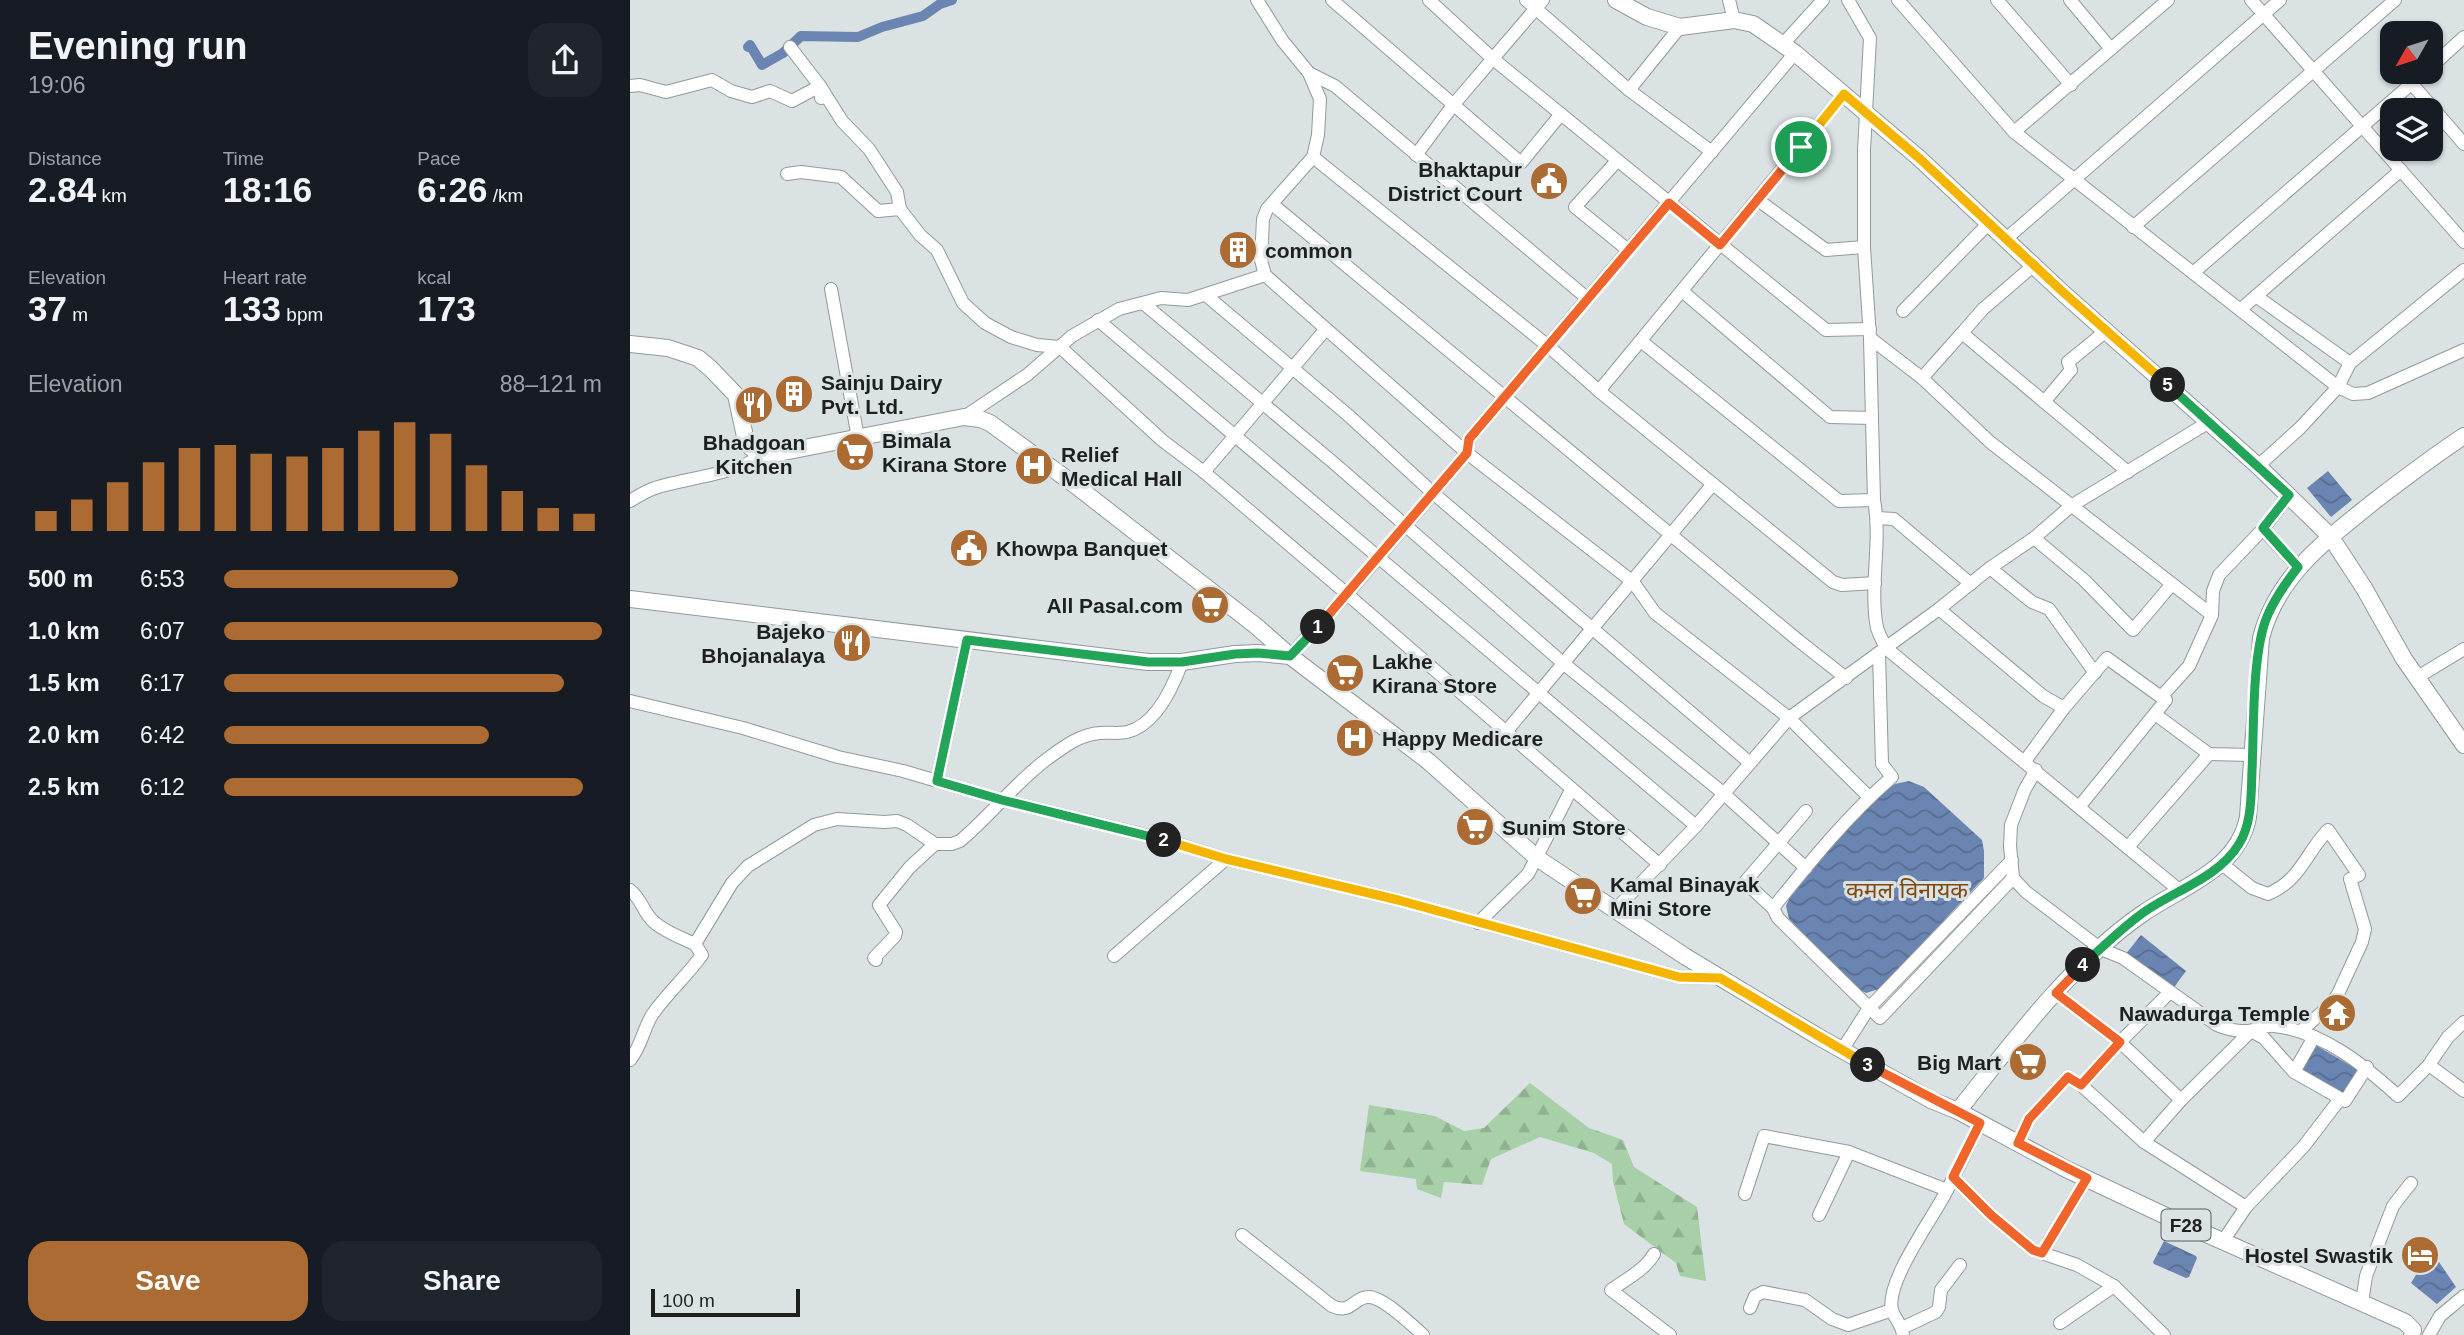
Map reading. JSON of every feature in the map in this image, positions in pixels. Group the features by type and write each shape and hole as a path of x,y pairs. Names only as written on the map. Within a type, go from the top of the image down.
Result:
{"main road":[{"path":"1616,0 1647,17 1680,26 1734,20 1753,24 1789,49 1866,112 2210,422 2330,536 2364,588 2416,678 2464,745"},
{"path":"630,344 668,348 698,358 736,395 746,441 750,447 761,453 774,454 964,417 980,419 1012,437 1256,626 1290,656"},
{"path":"1958,1111 2026,1026 2101,949 2140,915 2222,864 2234,852 2246,828 2262,638 2272,606 2298,567 2330,536 2464,436"},
{"path":"630,599 1040,648 1108,659 1182,662 1235,654 1290,656"},
{"name":"F28","path":"1290,656 1428,761 1537,858 1720,978 1842,1051 1931,1100 1958,1111 2087,1178 2405,1322 2420,1334"}],"street":[{"path":"1332,0 1521,163 1561,114"},
{"path":"1429,0 1492,58 1826,330 1870,333 1990,442 2212,615"},
{"path":"1729,0 1734,20"},
{"path":"1290,656 1348,594 1433,494 1467,453 1469,439 1712,152 1823,0"},
{"path":"1773,908 1868,797 1892,777 1882,764 1883,650 1877,629 1877,517 1874,500 1870,333 1864,247 1870,38 1848,0"},
{"path":"1898,0 2014,132 2338,387 2353,394 2368,393 2464,350"},
{"path":"1997,0 2071,85"},
{"path":"2070,0 2111,49"},
{"path":"2251,0 2464,242"},
{"path":"2007,238 2280,0"},
{"path":"2133,226 2395,0"},
{"path":"1260,1 1282,40 1309,74 1320,99 1318,135 1313,158 1272,204 1263,219 1261,260 1265,275 1467,453 1633,582 1656,613 1788,718 1868,797"},
{"path":"1416,155 1535,3 1629,90 1712,152"},
{"path":"2014,132 2071,85 2158,3"},
{"path":"1629,90 1680,26"},
{"path":"2443,56 2464,37"},
{"path":"790,47 842,121 869,149 898,192 900,209 920,235 937,250 963,303 985,323 1011,337 1037,345 1060,347 1153,432 1348,594 1504,733 1660,865"},
{"path":"1309,74 1335,86 1588,299"},
{"path":"630,86 640,85 666,92 712,80 731,91 752,97 770,91 792,100 820,92"},
{"path":"2193,274 2411,84"},
{"path":"2413,84 2464,144"},
{"path":"1599,391 1844,94"},
{"path":"1313,158 1548,346 1599,391 1833,582 1842,585 1875,583"},
{"path":"1617,161 1575,208 1628,250"},
{"path":"2241,309 2401,170"},
{"path":"787,174 801,172 841,177 878,211 900,209"},
{"path":"1758,200 1826,250 1864,247"},
{"path":"1272,204 1799,641 1846,677"},
{"path":"1903,311 1989,223"},
{"path":"1922,378 1983,309 2034,265"},
{"path":"2258,466 2300,428 2338,387 2350,363 2464,270"},
{"path":"964,417 1027,375 1072,336 1119,309 1161,298 1188,300 1207,296 1265,275"},
{"path":"831,289 858,438"},
{"path":"1682,291 1830,417 1872,418"},
{"path":"1207,296 1348,415 1433,494 1749,762"},
{"path":"2256,296 2350,363"},
{"path":"1143,303 1563,663 1723,793 1806,868"},
{"path":"1098,320 1696,826"},
{"path":"1203,472 1325,330"},
{"path":"2044,402 2071,370 2068,362 2106,331"},
{"path":"1962,333 2128,472"},
{"path":"1641,341 1839,501 1874,500"},
{"path":"1615,910 1696,826 1788,718 2034,538 2071,506 2210,422"},
{"path":"630,500 655,488 756,460 761,453"},
{"path":"1504,733 1713,484"},
{"path":"2161,697 2189,666 2212,615 2213,591 2219,575 2263,528 2289,495"},
{"path":"1877,517 1895,519 1971,583"},
{"path":"2263,528 2298,567"},
{"path":"2034,538 2084,580 2133,630 2172,584"},
{"path":"1990,568 2020,594 2049,609 2095,673"},
{"path":"1939,609 2043,696 2063,708"},
{"path":"937,781 967,640"},
{"path":"2416,678 2464,649"},
{"path":"1883,650 2025,761 2179,890"},
{"path":"2025,761 2063,708 2107,658 2166,701 2079,807"},
{"path":"695,944 732,883 748,866 814,825 837,819 897,821 935,844 960,841 1044,761 1080,738 1097,733 1125,733 1147,721 1176,680 1182,662"},
{"path":"630,701 743,728 838,757 902,771 1002,800 1165,840 1226,859 1398,900 1679,977 1720,978"},
{"path":"2155,714 2209,754 2252,755"},
{"path":"2128,847 2209,754"},
{"path":"2036,770 2025,789 2011,825 2013,878 2026,892 2101,949 2123,958 2217,1025 2231,1031 2251,1031 2270,1026 2307,1034 2367,1068 2399,1096 2429,1065 2448,1037 2464,1022"},
{"path":"1478,923 1528,874 1571,790"},
{"path":"1806,811 1745,882 1773,908 1785,926 1880,1018 2013,878"},
{"path":"2222,864 2252,888 2268,894 2295,877 2319,839 2328,830 2359,876 2350,879 2365,929 2362,942 2338,994 2307,1034 2294,1072"},
{"path":"876,960 874,958 896,932 879,905 910,867 935,844"},
{"path":"1114,956 1226,859"},
{"path":"1842,1051 1869,1008 2012,860"},
{"path":"630,890 639,898 646,913 655,923 695,944 702,955 654,1012 644,1029 636,1053 630,1060"},
{"path":"2081,1085 2170,992"},
{"path":"2056,993 2120,1042 2181,1100"},
{"path":"2251,1031 2264,1038 2294,1072 2345,1101 2367,1068"},
{"path":"2144,1142 2181,1100 2251,1031"},
{"path":"2429,1065 2464,1091"},
{"path":"2018,1143 2029,1119 2068,1077 2081,1085 2144,1142 2246,1208"},
{"path":"2223,1241 2246,1208 2304,1146 2340,1099"},
{"path":"1960,1265 1941,1290 1936,1312 1903,1331 1892,1310 1894,1290 1980,1123"},
{"path":"1745,1194 1765,1136 1849,1152 1947,1190"},
{"path":"1819,1215 1849,1152"},
{"path":"1953,1177 1991,1215 2033,1250 2077,1265 2114,1286 2164,1335"},
{"path":"2042,1253 2087,1178"},
{"path":"2362,1302 2365,1276 2393,1206 2412,1183"},
{"path":"1242,1235 1332,1306 1346,1308 1369,1297 1378,1300 1423,1335"},
{"path":"1654,1254 1635,1274 1611,1290 1671,1335"},
{"path":"2060,1323 2114,1286"},
{"path":"1750,1308 1755,1296 1763,1292 1805,1300 1832,1319 1848,1325 1892,1310"},
{"path":"2420,1334 2464,1296"}],"green space":[{"path":"1530,1083 1589,1128 1623,1140 1634,1167 1697,1207 1706,1281 1680,1276 1676,1263 1624,1224 1613,1181 1612,1164 1594,1153 1540,1137 1491,1159 1482,1185 1444,1182 1441,1198 1417,1189 1416,1179 1360,1171 1369,1105 1435,1116 1464,1131 1484,1128"}],"water":[{"path":"2328,471 2352,500 2331,517 2307,488"},
{"path":"1909,781 1924,787 1982,840 1984,878 1879,989 1866,993 1856,988 1789,919 1786,906 1792,892 1871,801 1895,784"},
{"path":"2141,935 2186,971 2172,990 2125,955"},
{"path":"2312,1043 2360,1071 2345,1095 2298,1069"},
{"path":"2164,1241 2196,1256 2189,1277 2154,1264"},
{"path":"2430,1256 2437,1259 2456,1287 2437,1304 2411,1283 2426,1258"}],"waterway":[{"path":"748,47 750,45 762,65 783,53 801,36 858,37 882,27 923,16 940,4 952,0"}],"place":[{"name":"Bhaktapur District Court","path":"1549,181"},
{"name":"common","path":"1238,250"},
{"name":"Sainju Dairy Pvt. Ltd.","path":"794,394"},
{"name":"Bhadgoan Kitchen","path":"754,405"},
{"name":"Bimala Kirana Store","path":"855,452"},
{"name":"Relief Medical Hall","path":"1034,466"},
{"name":"Khowpa Banquet","path":"969,548"},
{"name":"All Pasal.com","path":"1210,605"},
{"name":"Bajeko Bhojanalaya","path":"852,643"},
{"name":"Lakhe Kirana Store","path":"1345,673"},
{"name":"Happy Medicare","path":"1355,738"},
{"name":"Sunim Store","path":"1475,827"},
{"name":"Kamal Binayak Mini Store","path":"1583,896"},
{"name":"Nawadurga Temple","path":"2337,1013"},
{"name":"Big Mart","path":"2028,1062"},
{"name":"Hostel Swastik","path":"2420,1255"}],"district":[{"name":"कमल विनायक","path":"1907,890"}],"route":[{"path":"1844,94 1919,158 2064,293 2289,495 2263,528 2298,567 2283,587 2265,622 2255,698 2248,817 2240,842 2222,864 2140,915 2056,993 2120,1042 2081,1085 2068,1077 2029,1119 2018,1143 2087,1178 2042,1253 2033,1250 1991,1215 1953,1177 1980,1123 1931,1100 1842,1051 1720,978 1679,977 1398,900 1226,859 1165,840 1002,800 937,781 967,640 1148,662 1182,662 1258,653 1290,656 1406,526 1467,453 1469,439 1669,203 1720,245 1801,147 1844,94"}]}
